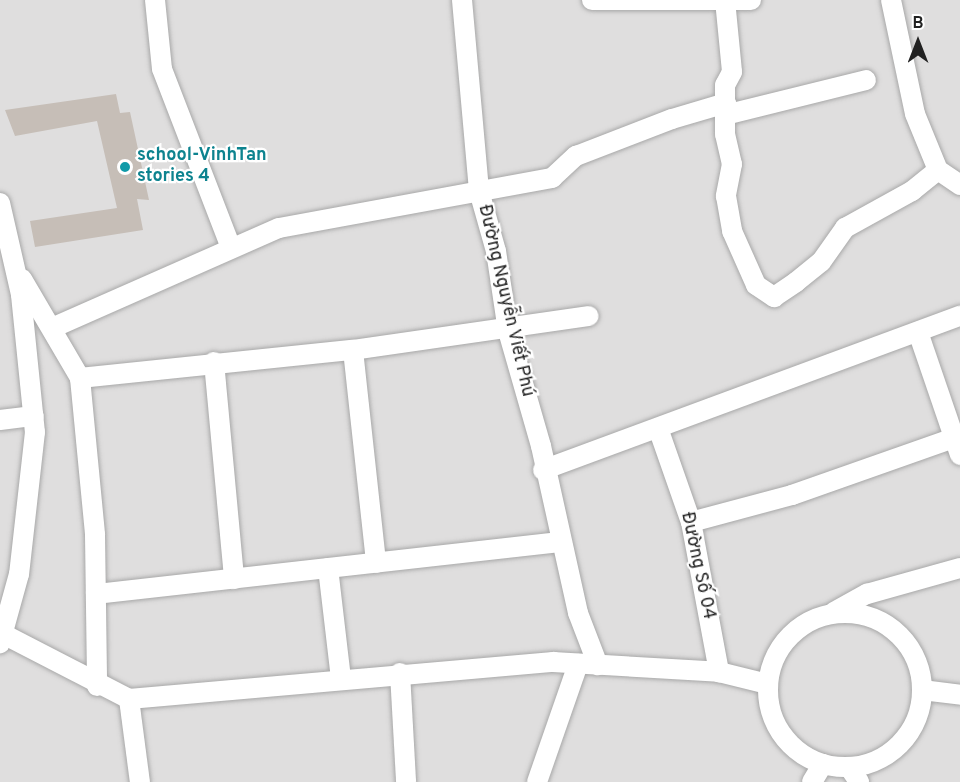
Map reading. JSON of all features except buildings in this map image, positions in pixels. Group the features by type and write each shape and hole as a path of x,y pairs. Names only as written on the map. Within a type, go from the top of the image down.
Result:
{"street":[{"path":"155,0 164,77 231,248"},
{"name":"Đường Nguyễn Viết Phú","path":"462,0 479,191 496,251 508,331 578,613 598,665"},
{"path":"592,0 751,0"},
{"path":"891,0 915,114 938,170 960,185"},
{"path":"725,1 732,72 725,85 725,134 732,164 726,196 732,231 756,285 774,297 821,262 845,228 912,191 938,170"},
{"path":"726,103 729,114 866,80"},
{"path":"52,328 279,228 552,178 576,156 726,103"},
{"path":"0,203 16,269 34,416 19,574 1,638 97,686 129,699 400,673 578,664 719,672 768,684"},
{"path":"16,269 81,378 96,594 97,686"},
{"path":"81,378 214,362 353,350 508,331 589,316"},
{"path":"543,470 960,316"},
{"path":"690,522 957,447 918,332"},
{"path":"353,350 376,563"},
{"path":"214,362 234,579"},
{"path":"0,420 34,416"},
{"name":"Đường Số 04","path":"658,428 690,522 719,672"},
{"path":"96,594 561,542"},
{"path":"829,615 853,613 877,619 897,633 913,652 922,690 914,727 897,748 854,775 823,764 799,752 781,733 770,710 768,684 774,660 787,639 806,624 829,615 867,594 960,567"},
{"path":"328,568 341,678"},
{"path":"537,782 578,664"},
{"path":"400,673 406,782"},
{"path":"922,690 960,695"},
{"path":"129,699 141,782"},
{"path":"812,782 823,764"}],"shaded area":[{"path":"0,0 960,0 960,782 0,782"}],"place":[{"name":"school-VinhTan stories 4","path":"125,167"}]}
